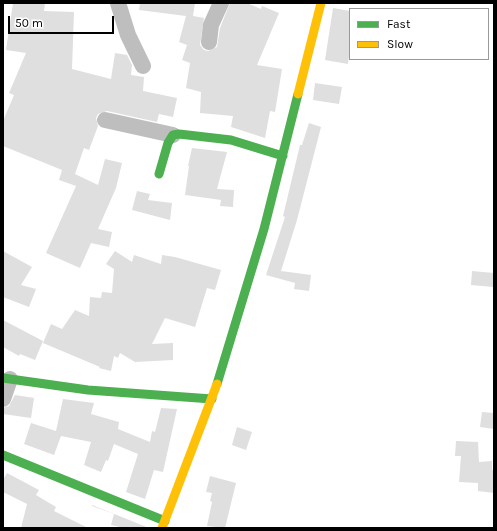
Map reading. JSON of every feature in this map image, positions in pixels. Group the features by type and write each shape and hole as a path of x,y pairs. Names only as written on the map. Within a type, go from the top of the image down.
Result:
{"street":[{"path":"118,3 128,35 143,66"},
{"path":"208,42 211,25 221,3"},
{"path":"3,455 163,524 212,399 264,229 321,3"},
{"path":"105,120 174,135 179,134 232,140 282,156"},
{"path":"159,174 168,143 174,135"},
{"path":"3,399 6,379 88,390 212,399"}],"building":[{"path":"13,3 45,3 44,11 74,12 72,69 111,79 115,53 127,55 132,65 131,75 144,77 143,91 177,98 173,117 159,114 157,122 107,111 98,114 96,118 98,126 89,150 84,148 75,174 98,185 105,159 122,163 116,188 98,229 112,232 109,247 91,243 80,268 46,253 76,186 59,180 62,170 3,146 3,121 14,95 9,93 26,53 6,50"},
{"path":"140,3 195,3 193,16 204,18 200,45 204,50 208,51 217,47 220,28 230,3 247,3 261,9 262,6 279,13 257,65 282,69 275,112 270,111 265,138 231,127 233,116 200,113 201,92 186,88 190,63 182,60 187,45 179,42 186,16 139,10"},
{"path":"333,8 349,11 348,64 325,60"},
{"path":"315,83 342,87 339,104 313,100"},
{"path":"309,123 321,127 297,220 281,271 311,275 309,291 294,289 295,283 266,275 285,217 283,216 300,145 302,145"},
{"path":"192,148 227,152 217,189 234,190 233,207 220,206 221,200 185,195 188,166"},
{"path":"137,191 150,194 148,200 172,203 170,220 132,210"},
{"path":"3,251 32,267 21,285 36,289 29,307 3,297"},
{"path":"115,251 132,262 134,255 161,264 162,255 175,257 221,270 215,290 207,288 195,327 165,318 152,344 173,343 173,360 135,362 120,353 118,358 114,356 111,371 99,368 100,367 43,343 51,324 62,329 75,310 89,316 90,297 101,298 102,292 112,293 114,269 106,264"},
{"path":"472,271 494,273 493,287 471,285"},
{"path":"3,320 43,341 35,360 20,354 19,356 3,347"},
{"path":"15,395 34,398 31,418 3,414 3,408 9,406"},
{"path":"63,399 94,403 91,414 119,422 118,429 150,442 152,431 155,432 161,408 177,409 163,472 154,470 145,499 126,492 138,454 114,444 108,461 106,460 101,472 84,465 91,442 61,436 54,455 24,444 31,423 56,431"},
{"path":"482,412 494,413 494,429 480,427"},
{"path":"237,427 252,432 246,450 232,445"},
{"path":"456,441 478,442 479,462 492,461 492,470 494,470 494,493 478,491 478,483 459,482 461,456 455,456"},
{"path":"7,473 39,490 36,495 56,507 54,511 88,528 21,528 27,504 3,492 3,480"},
{"path":"210,476 236,483 225,528 207,526 212,502 210,501 212,493 206,492"},
{"path":"92,505 149,528 124,528 111,525 114,514"}],"traffic: fast":[{"path":"217,384 264,229 298,94"},
{"path":"159,174 168,143 173,135 179,134 231,140 283,156"},
{"path":"3,378 88,390 212,399"},
{"path":"3,455 165,521"}],"traffic: slow":[{"path":"298,94 321,3"},
{"path":"162,528 217,384"}]}
